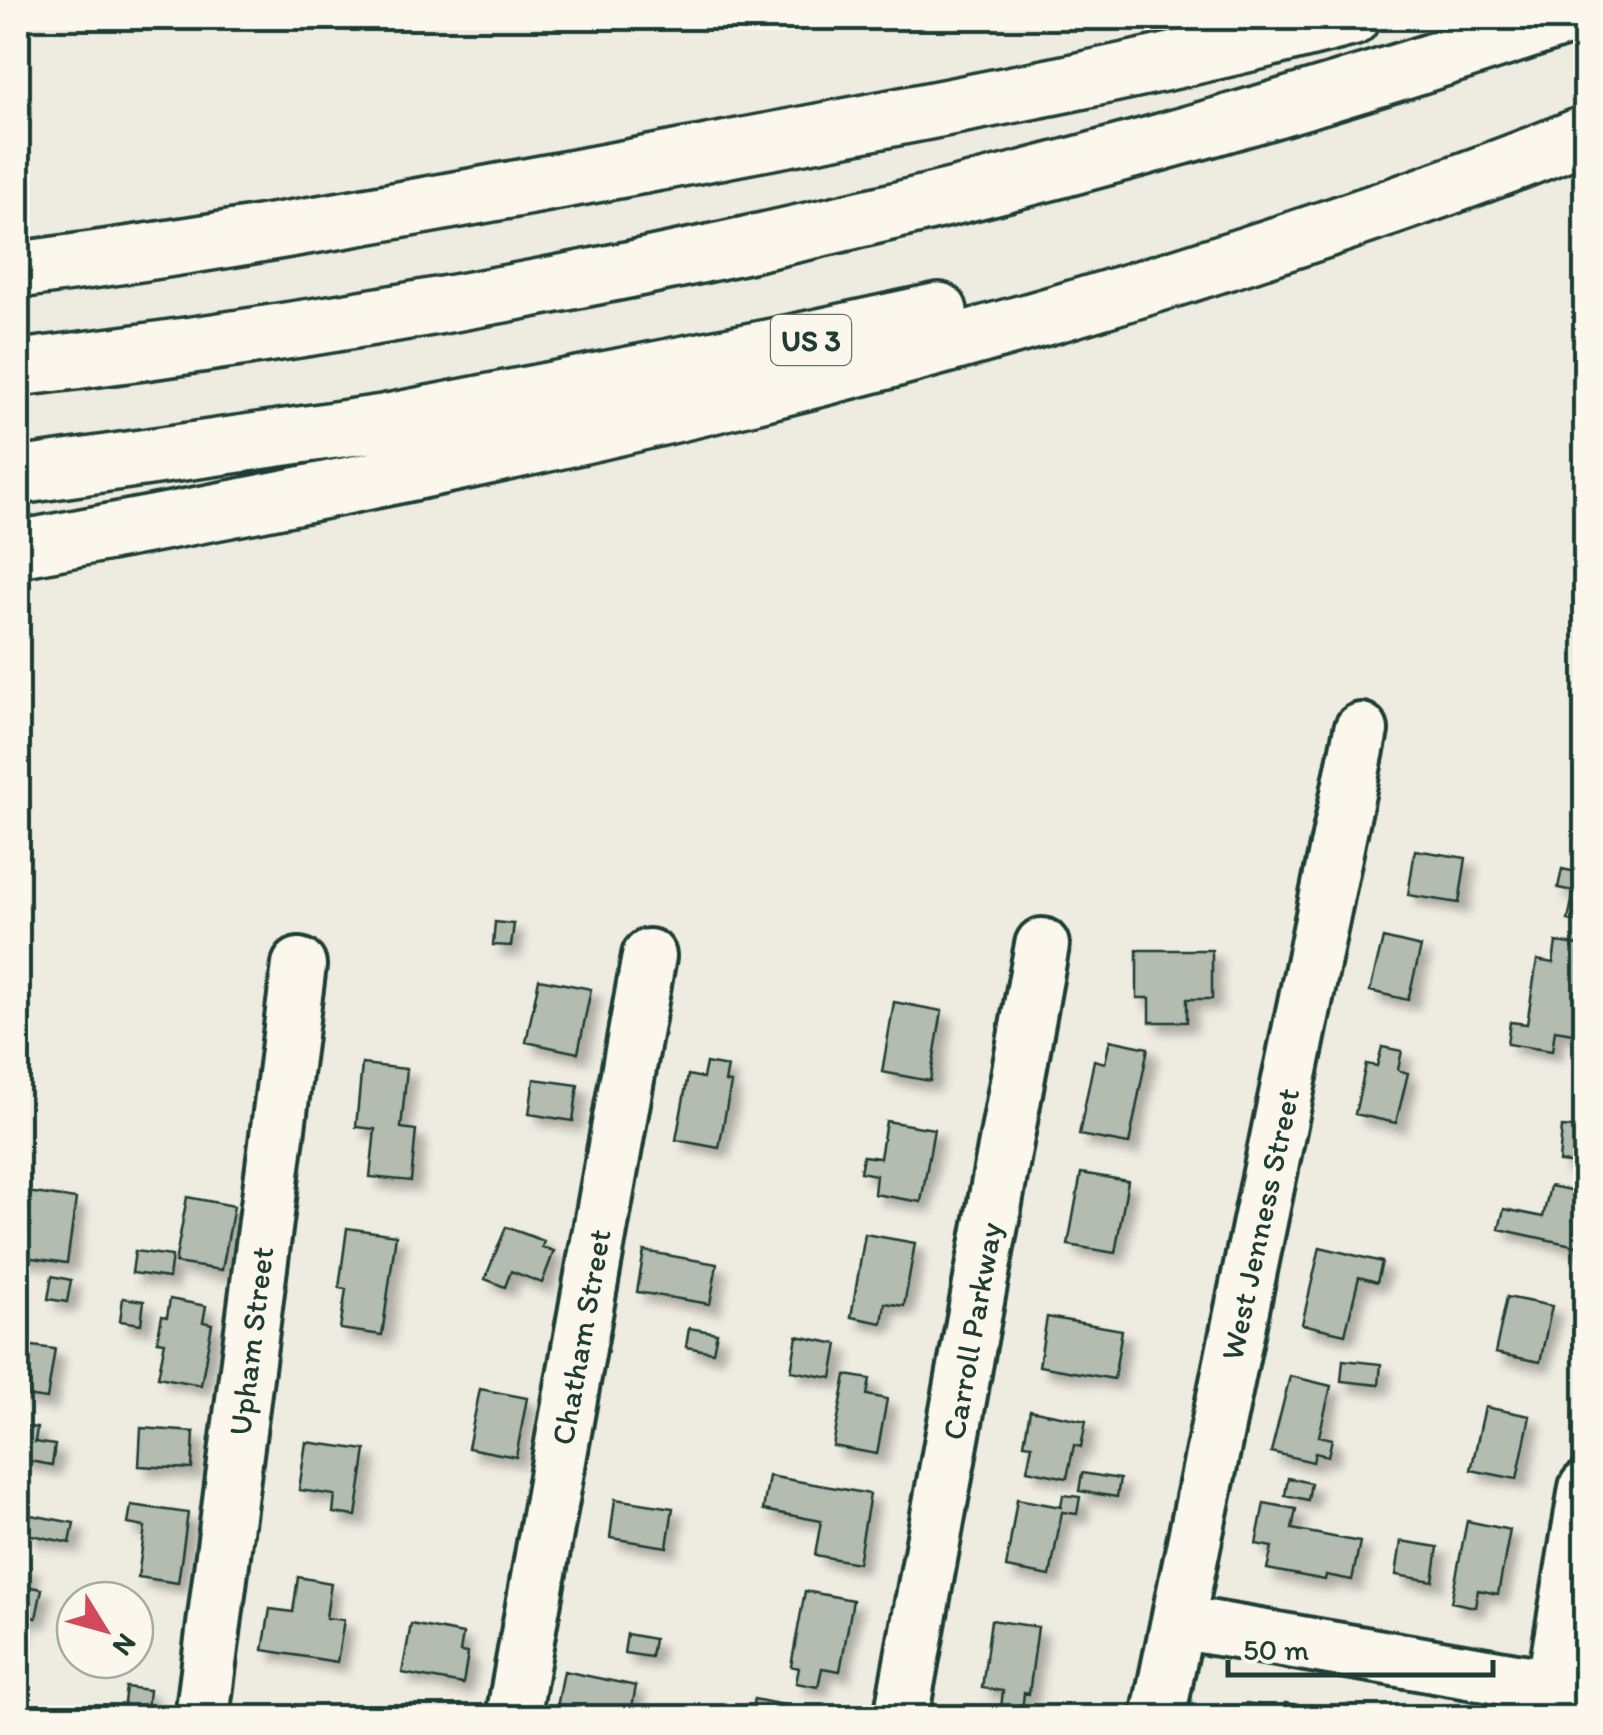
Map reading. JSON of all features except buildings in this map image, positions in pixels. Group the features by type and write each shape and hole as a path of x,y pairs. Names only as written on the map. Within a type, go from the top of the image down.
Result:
{"highway":[{"path":"18,270 285,230 698,155 1049,88 1351,18"},
{"path":"18,368 419,307 800,234 1172,140 1565,18"},
{"name":"US 3","path":"18,476 383,424 905,320 1332,204 1586,124"},
{"path":"18,549 539,446 923,354 1166,282 1344,223 1586,134"}],"street":[{"name":"West Jenness Street","path":"1158,1718 1361,730"},
{"name":"Carroll Parkway","path":"901,1718 1042,945"},
{"name":"Chatham Street","path":"513,1718 650,956"},
{"name":"Upham Street","path":"202,1718 299,965"},
{"path":"1178,1622 1562,1699 1586,1488"}]}
